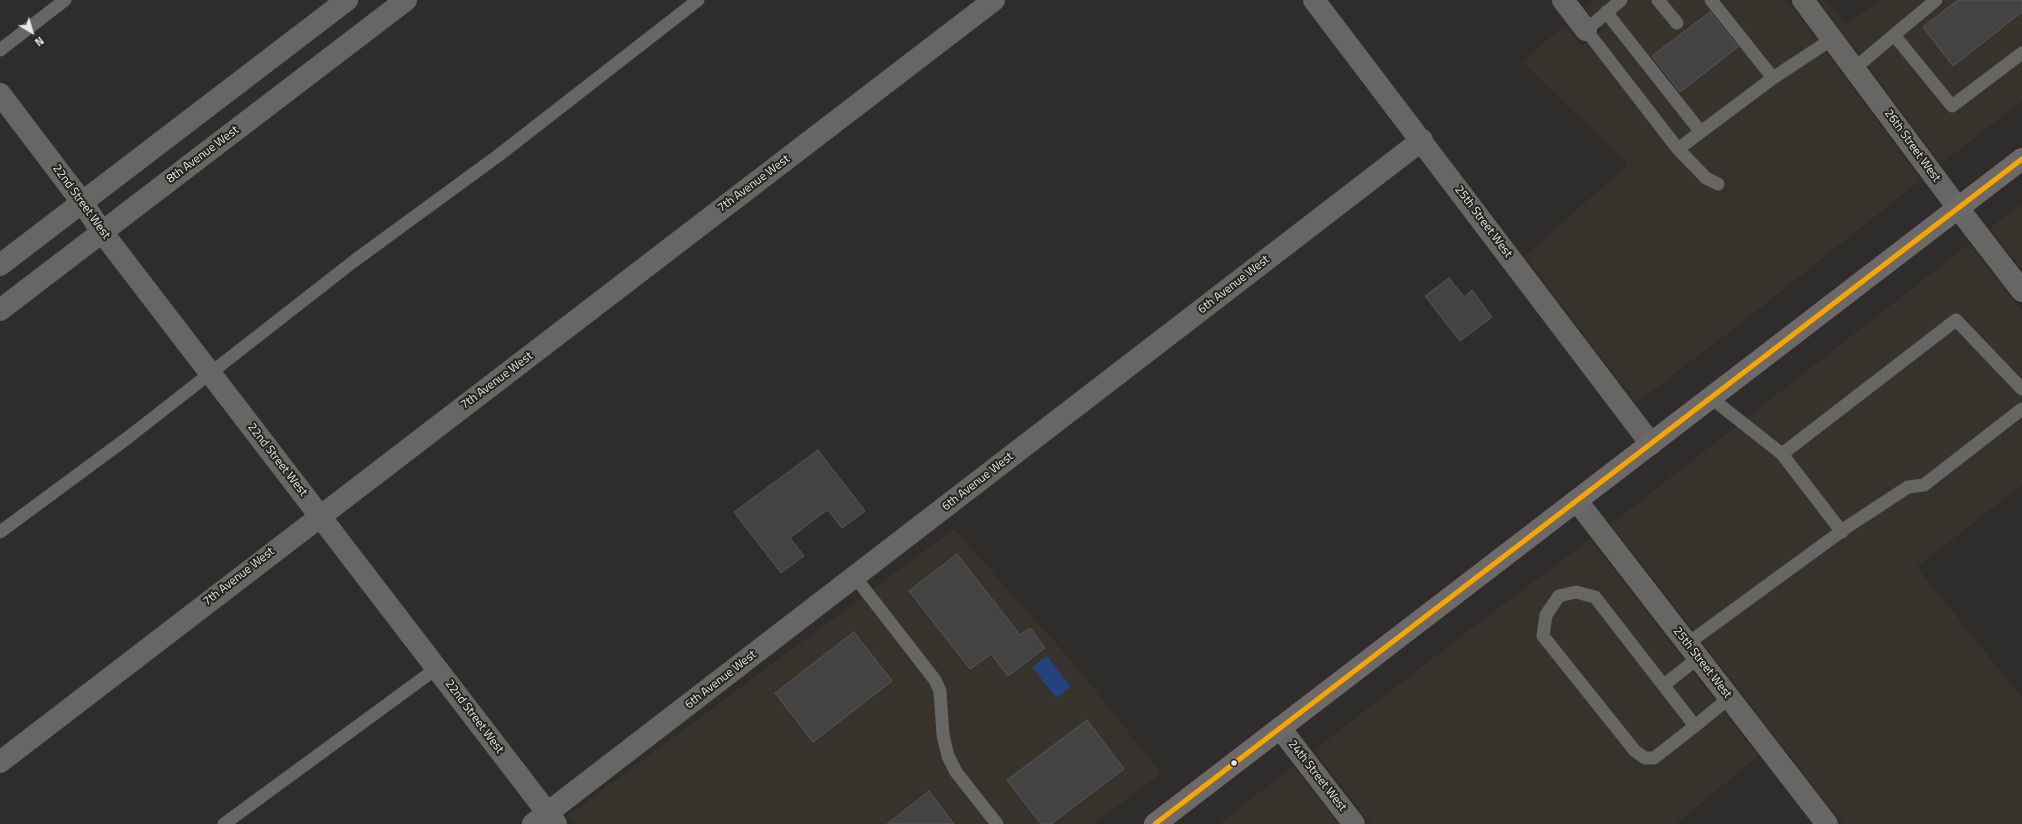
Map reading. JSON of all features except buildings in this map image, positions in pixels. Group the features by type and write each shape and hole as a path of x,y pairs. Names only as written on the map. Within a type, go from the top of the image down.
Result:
{"main road":[{"path":"1155,824 2022,159"}],"street":[{"path":"0,265 347,0"},
{"name":"8th Avenue West","path":"0,310 406,0"},
{"name":"7th Avenue West","path":"0,762 320,515 994,0"},
{"name":"25th Street West","path":"1314,0 1422,140 1651,444"},
{"path":"1563,0 1586,30"},
{"name":"26th Street West","path":"1802,0 1855,68 1958,208 2022,291"},
{"name":"22nd Street West","path":"0,94 82,202 102,232 437,668 546,820"},
{"name":"6th Avenue West","path":"546,820 855,577 1422,140"},
{"name":"25th Street West","path":"1576,501 1827,824"},
{"name":"24th Street West","path":"1280,728 1354,824"}],"lane":[{"path":"0,50 65,0"},
{"path":"0,532 126,439 354,261 505,150 698,0"},
{"path":"1622,0 1586,30 1678,149 1706,178 1718,184"},
{"path":"1658,0 1677,23"},
{"path":"1711,0 1773,78"},
{"path":"1855,68 1936,0"},
{"path":"1606,12 1700,131"},
{"path":"1894,34 1952,106 2022,54"},
{"path":"1678,149 1700,131 1773,78 1832,39"},
{"path":"1782,454 1956,320 2022,389"},
{"path":"1711,398 1782,454 1842,532"},
{"path":"1664,685 1692,651 1842,532 1908,488 1924,485 2022,409"},
{"path":"855,577 935,680 940,691 943,735 948,756 956,772 997,824"},
{"path":"1695,726 1595,597 1576,592 1559,596 1546,615 1543,636 1635,751 1645,758 1654,758 1695,726 1729,698"},
{"path":"224,824 437,668"}],"shaded area":[{"path":"1594,0 1787,0 1921,180 1745,320 1636,403 1525,256 1628,164 1522,62 1565,25 1582,46 1602,30 1585,8"},
{"path":"1819,0 1825,0 1847,24 1880,0 2022,0 2022,101 1941,164"},
{"path":"2022,203 2022,270 1990,228"},
{"path":"1969,244 2022,312 2022,485 1917,567 2022,698 2022,824 1843,824 1611,524"},
{"path":"954,529 1070,659 1161,773 1094,824 573,824 567,816"},
{"path":"1590,539 1758,756 1676,824 1371,824 1314,750"},
{"path":"1293,766 1338,824 1220,824 1223,821"}],"water":[{"path":"1047,656 1071,687 1056,698 1032,667"}],"transit line":[{"path":"1155,824 2022,159"}]}
